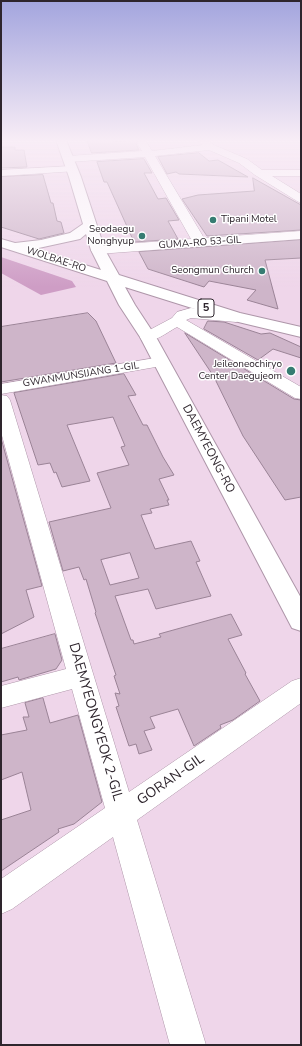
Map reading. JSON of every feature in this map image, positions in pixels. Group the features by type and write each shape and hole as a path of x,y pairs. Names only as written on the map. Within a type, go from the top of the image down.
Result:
{"main road":[{"name":"DAEMYEONG-RO","path":"78,189 98,250 112,278 126,305 148,337 301,622"},
{"path":"7,244 41,244 75,236 90,225"},
{"name":"WOLBAE-RO","path":"7,244 112,278"},
{"name":"5","path":"112,278 236,317 301,332"}],"street":[{"path":"169,189 200,243"},
{"path":"285,189 301,199"},
{"name":"GUMA-RO 53-GIL","path":"98,250 301,235"},
{"path":"148,337 177,321 182,315 191,313 236,317"},
{"path":"177,321 301,394"},
{"name":"GWANMUNSIJANG 1-GIL","path":"1,388 161,362"},
{"name":"DAEMYEONGYEOK 2-GIL","path":"1,400 188,1045"},
{"path":"1,697 82,676"},
{"name":"GORAN-GIL","path":"1,898 301,688"}],"shaded area":[{"path":"1,257 72,281 76,287 41,295 1,273"}],"building":[{"path":"1,189 47,189 51,203 53,203 57,221 61,222 64,233 39,239 1,227"},
{"path":"110,189 153,189 158,199 166,198 179,220 168,221 178,239 134,242"},
{"path":"254,189 272,189 301,205 301,230 207,236 182,199 198,195 254,191"},
{"path":"301,240 301,258 265,260 278,309 247,300 256,290 209,281 204,287 148,269 139,252"},
{"path":"88,313 96,321 116,363 1,382 1,327"},
{"path":"208,321 224,322 261,334 270,333 301,347 301,358 273,349 258,360 204,329"},
{"path":"185,333 294,399 301,400 301,497 285,500 243,436 214,377"},
{"path":"124,374 136,395 128,396 143,425 147,425 174,475 159,479 169,500 167,500 169,505 150,509 152,513 141,515 155,549 191,541 200,561 196,562 211,596 156,609 148,589 115,596 131,640 133,640 134,644 161,637 159,634 231,614 242,635 228,639 260,701 233,720 220,725 221,728 194,746 178,709 150,717 155,728 144,731 152,750 139,754 136,744 129,746 116,707 119,706 115,693 120,694 114,676 116,675 95,613 96,612 86,579 84,580 79,567 63,571 49,522 111,508 97,473 129,465 121,447 125,446 113,417 67,425 90,481 62,487 56,472 54,473 50,463 38,465 14,393","holes":["130,553 139,578 110,585 101,560"]},
{"path":"1,438 42,586 26,590 34,617 1,634"},
{"path":"55,634 62,660 56,669 19,680 18,677 1,682 1,649"},
{"path":"43,698 50,723 78,715 102,802 74,824 58,829 59,832 1,871 1,820 31,810 22,772 1,780 1,735 27,730 23,717 29,717 25,703"}],"place":[{"name":"Tipani Motel","path":"213,220"},
{"name":"Seodaegu Nonghyup","path":"142,236"},
{"name":"Seongmun Church","path":"262,271"},
{"name":"Jeileoneochiryo Center Daegujeom","path":"291,371"}]}
